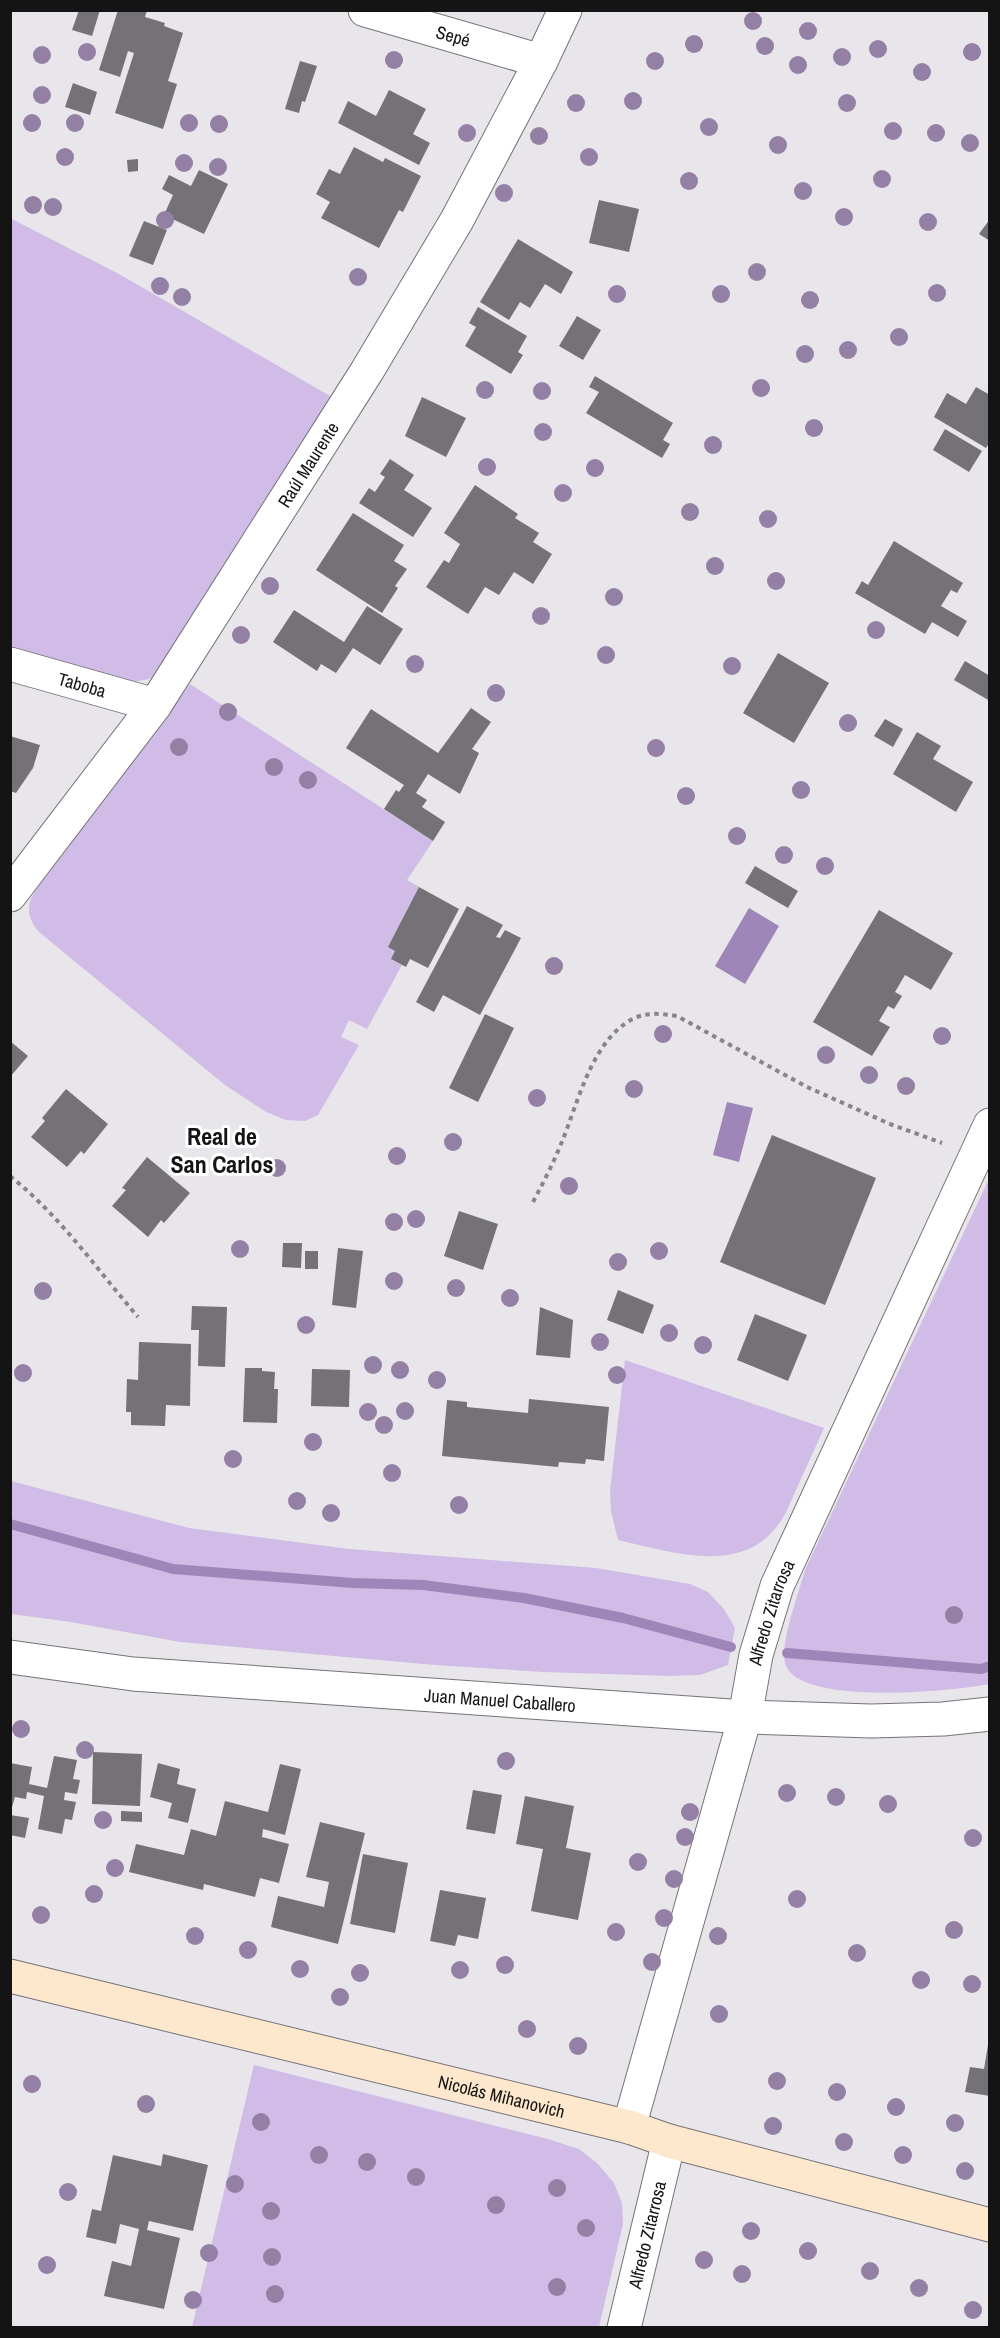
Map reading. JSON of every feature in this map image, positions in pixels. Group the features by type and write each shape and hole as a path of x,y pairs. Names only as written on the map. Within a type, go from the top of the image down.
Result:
{"street":[{"name":"Sepé","path":"364,10 541,61"},
{"name":"Raúl Maurente","path":"10,895 155,705 368,371 457,220 541,61 565,10"},
{"name":"Taboba","path":"10,664 155,705"},
{"name":"Alfredo Zitarrosa","path":"629,2127 745,1717 756,1654 777,1586 983,1139"},
{"name":"Juan Manuel Caballero","path":"10,1657 134,1674 745,1717 871,1721 943,1719 990,1714"},
{"name":"Nicolás Mihanovich","path":"10,1976 629,2127 669,2141 990,2226"},
{"name":"Alfredo Zitarrosa","path":"624,2328 669,2141"}],"path":[{"path":"533,1202 603,1047 617,1031 636,1018 654,1013 677,1016 807,1087 890,1124 936,1141 983,1139"},
{"path":"10,1176 39,1200 64,1227 138,1317"}],"shaded area":[{"path":"10,218 119,274 337,400 158,673 149,679 128,683 11,649"},
{"path":"190,684 433,841 407,880 419,887 392,960 402,965 367,1029 349,1020 341,1037 359,1045 318,1115 305,1121 286,1120 266,1112 225,1085 39,932 30,916 29,905 37,888"},
{"path":"749,908 779,926 745,984 715,966"},
{"path":"727,1102 753,1108 739,1162 713,1155"},
{"path":"989,1179 989,1684 944,1690 878,1693 817,1686 796,1677 785,1663 784,1654 805,1570"},
{"path":"625,1360 824,1428 786,1512 767,1537 749,1549 729,1555 707,1556 661,1550 618,1540 611,1511 610,1491"},
{"path":"11,1481 189,1528 349,1549 596,1568 690,1584 708,1592 724,1609 735,1628 728,1665 700,1675 669,1676 543,1672 435,1665 180,1642 71,1622 11,1614"},
{"path":"254,2065 548,2139 579,2149 597,2163 614,2183 622,2203 623,2224 599,2327 192,2327"}],"building":[{"path":"79,10 100,10 92,36 72,30"},
{"path":"118,10 147,10 145,17 165,23 164,26 183,33 168,81 177,84 163,129 115,113 134,53 128,51 120,77 99,70"},
{"path":"300,61 317,66 299,113 285,109"},
{"path":"73,83 97,92 90,115 65,107"},
{"path":"389,90 426,109 413,134 430,143 419,165 338,123 348,101 376,116"},
{"path":"354,147 383,162 385,158 421,176 403,212 399,210 379,248 321,218 330,202 316,194 329,169 340,174"},
{"path":"138,159 138,171 128,172 127,160"},
{"path":"199,170 228,184 204,234 164,215 173,195 162,189 169,175 191,186"},
{"path":"599,200 639,209 629,252 589,243"},
{"path":"990,219 990,241 979,234"},
{"path":"144,221 167,230 153,265 129,256"},
{"path":"518,239 573,272 561,294 545,284 530,308 520,302 509,320 480,302"},
{"path":"478,307 527,336 518,352 523,355 511,374 465,346 476,327 469,323"},
{"path":"577,316 601,330 583,360 559,346"},
{"path":"595,376 673,423 663,440 670,444 662,458 586,413 599,392 589,387"},
{"path":"976,387 990,395 990,442 986,448 934,417 947,393 966,404"},
{"path":"422,397 466,418 446,457 405,436"},
{"path":"945,429 982,451 969,472 933,450"},
{"path":"390,459 414,475 404,490 432,508 413,537 359,503 369,488 375,492 385,477 380,474"},
{"path":"475,485 518,514 515,518 539,533 533,542 552,554 533,584 514,572 499,595 485,587 468,614 426,587 444,560 449,563 460,544 444,533"},
{"path":"353,513 404,545 394,561 407,569 395,586 398,588 382,613 316,570"},
{"path":"894,541 963,583 957,593 951,590 941,606 967,621 958,637 932,622 925,634 855,593 862,581 868,585"},
{"path":"367,606 403,629 380,665 353,648 336,673 321,664 317,671 273,642 294,610 344,642"},
{"path":"778,653 829,683 794,743 743,713"},
{"path":"965,661 990,676 990,701 954,680"},
{"path":"471,708 491,722 472,749 479,753 460,794 428,774 416,793 427,800 422,807 445,822 433,841 384,809 396,790 399,792 404,785 346,748 371,709 438,753"},
{"path":"885,719 903,729 893,747 874,736"},
{"path":"917,732 941,746 933,759 973,782 956,812 893,774"},
{"path":"10,736 40,745 33,768 16,793 10,791"},
{"path":"755,866 798,891 788,908 745,883"},
{"path":"419,887 459,909 428,968 410,959 406,967 391,959 395,951 388,947"},
{"path":"467,906 503,925 496,937 500,938 505,930 521,938 480,1015 443,995 434,1012 416,1002"},
{"path":"879,910 953,953 931,990 905,975 895,992 902,996 894,1009 888,1006 879,1021 890,1027 872,1056 813,1022"},
{"path":"485,1014 514,1028 478,1102 449,1088"},
{"path":"10,1041 28,1056 10,1077"},
{"path":"66,1089 108,1124 84,1154 81,1151 67,1167 31,1137 45,1121 42,1118"},
{"path":"772,1135 876,1178 825,1305 720,1262"},
{"path":"147,1157 190,1193 164,1223 161,1220 148,1237 112,1206 126,1190 122,1188"},
{"path":"459,1211 498,1224 483,1270 444,1256"},
{"path":"283,1243 302,1243 301,1268 282,1267"},
{"path":"338,1248 363,1251 356,1308 332,1305"},
{"path":"305,1251 318,1251 318,1269 305,1269"},
{"path":"618,1290 654,1305 643,1334 607,1320"},
{"path":"192,1306 227,1307 225,1367 198,1366 199,1330 191,1330"},
{"path":"540,1307 573,1320 570,1358 536,1355"},
{"path":"755,1314 807,1335 788,1381 737,1360"},
{"path":"139,1342 191,1344 190,1406 166,1405 165,1426 131,1425 131,1412 126,1412 127,1379 138,1380"},
{"path":"245,1368 262,1368 262,1371 275,1372 274,1389 278,1389 277,1423 243,1422"},
{"path":"312,1369 350,1370 349,1407 311,1406"},
{"path":"529,1399 609,1407 604,1461 586,1459 585,1464 559,1462 558,1467 442,1456 447,1400 467,1402 467,1407 528,1413"},
{"path":"93,1752 142,1754 140,1806 92,1804"},
{"path":"54,1756 77,1760 73,1779 80,1780 77,1794 65,1792 64,1800 76,1802 72,1820 65,1819 62,1834 38,1829 44,1796 27,1792 26,1799 15,1797 10,1814 10,1763 32,1767 29,1784 47,1788"},
{"path":"158,1763 180,1769 177,1784 196,1789 188,1823 168,1818 172,1803 150,1797"},
{"path":"280,1764 301,1769 285,1835 263,1829 262,1837 289,1844 279,1883 260,1878 255,1897 204,1884 203,1890 129,1872 136,1844 184,1855 191,1829 216,1836 225,1801 268,1812"},
{"path":"473,1790 502,1795 495,1834 466,1829"},
{"path":"525,1796 574,1806 566,1848 591,1853 578,1920 531,1911 543,1849 516,1844"},
{"path":"121,1811 142,1812 142,1822 121,1821"},
{"path":"10,1815 29,1818 25,1838 10,1835"},
{"path":"320,1822 365,1833 338,1944 271,1927 278,1896 324,1907 329,1882 306,1877"},
{"path":"363,1854 408,1863 395,1933 350,1924"},
{"path":"440,1890 486,1898 478,1939 458,1935 455,1946 430,1941"},
{"path":"988,2045 990,2096 965,2092 970,2067 984,2069"},
{"path":"163,2154 208,2165 193,2231 149,2221 147,2230 180,2238 164,2309 104,2296 112,2261 131,2266 139,2229 120,2224 116,2244 86,2237 92,2209 101,2211 113,2155 161,2166"}],"waterway":[{"path":"10,1524 173,1569 353,1583 423,1585 524,1598 623,1618 731,1647"},
{"path":"787,1653 981,1669 990,1666"}],"district":[{"name":"Real de San Carlos","path":"222,1150"}]}
